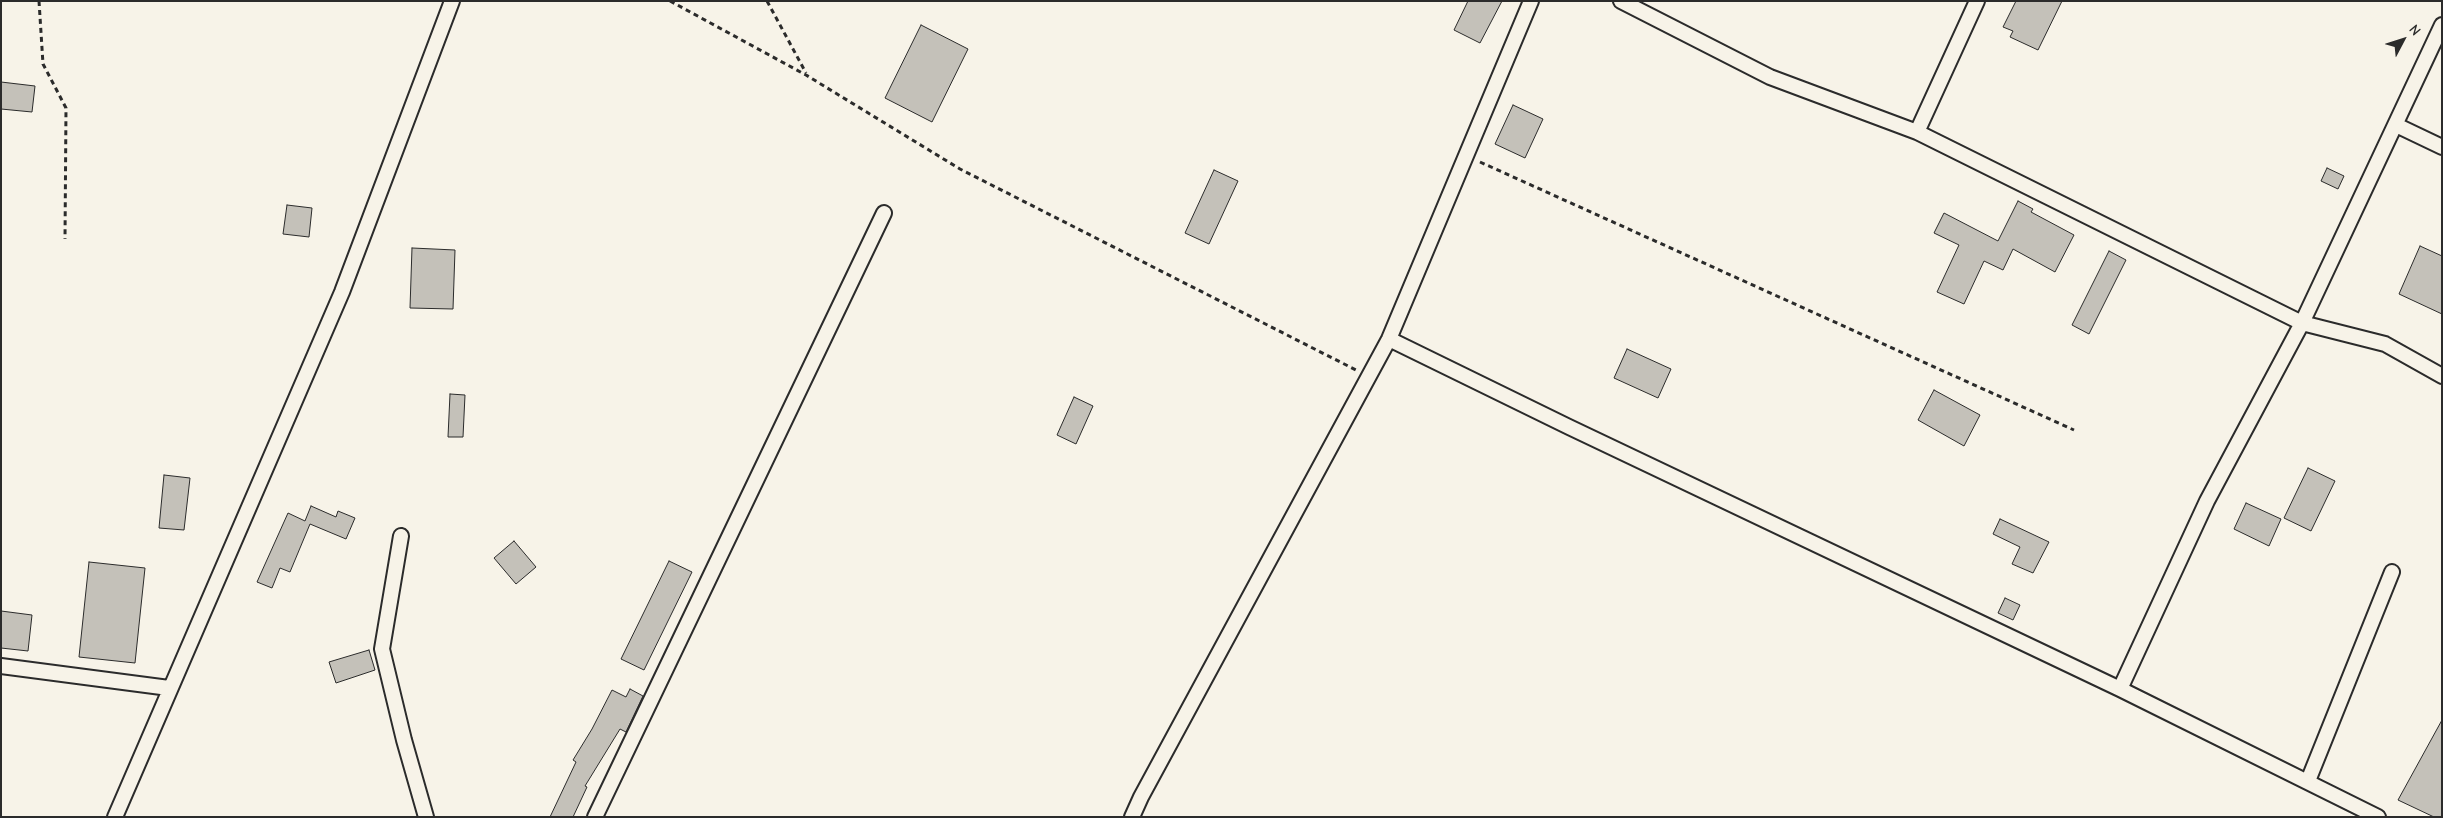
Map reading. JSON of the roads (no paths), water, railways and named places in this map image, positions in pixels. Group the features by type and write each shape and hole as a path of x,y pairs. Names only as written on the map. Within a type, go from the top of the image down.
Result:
{"street":[{"path":"115,817 169,688 342,292 452,1"},
{"path":"1132,817 1141,797 1370,378 1389,339 1531,1"},
{"path":"1622,1 1770,77 1917,132 2302,323 2385,344 2442,376"},
{"path":"1917,132 1977,1"},
{"path":"2120,689 2207,502 2302,323 2442,25"},
{"path":"2396,125 2442,147"},
{"path":"595,817 884,213"},
{"path":"1389,339 1586,436 2120,689 2378,817"},
{"path":"401,536 382,649 404,740 426,817"},
{"path":"2308,781 2392,572"},
{"path":"1,666 169,688"}]}
